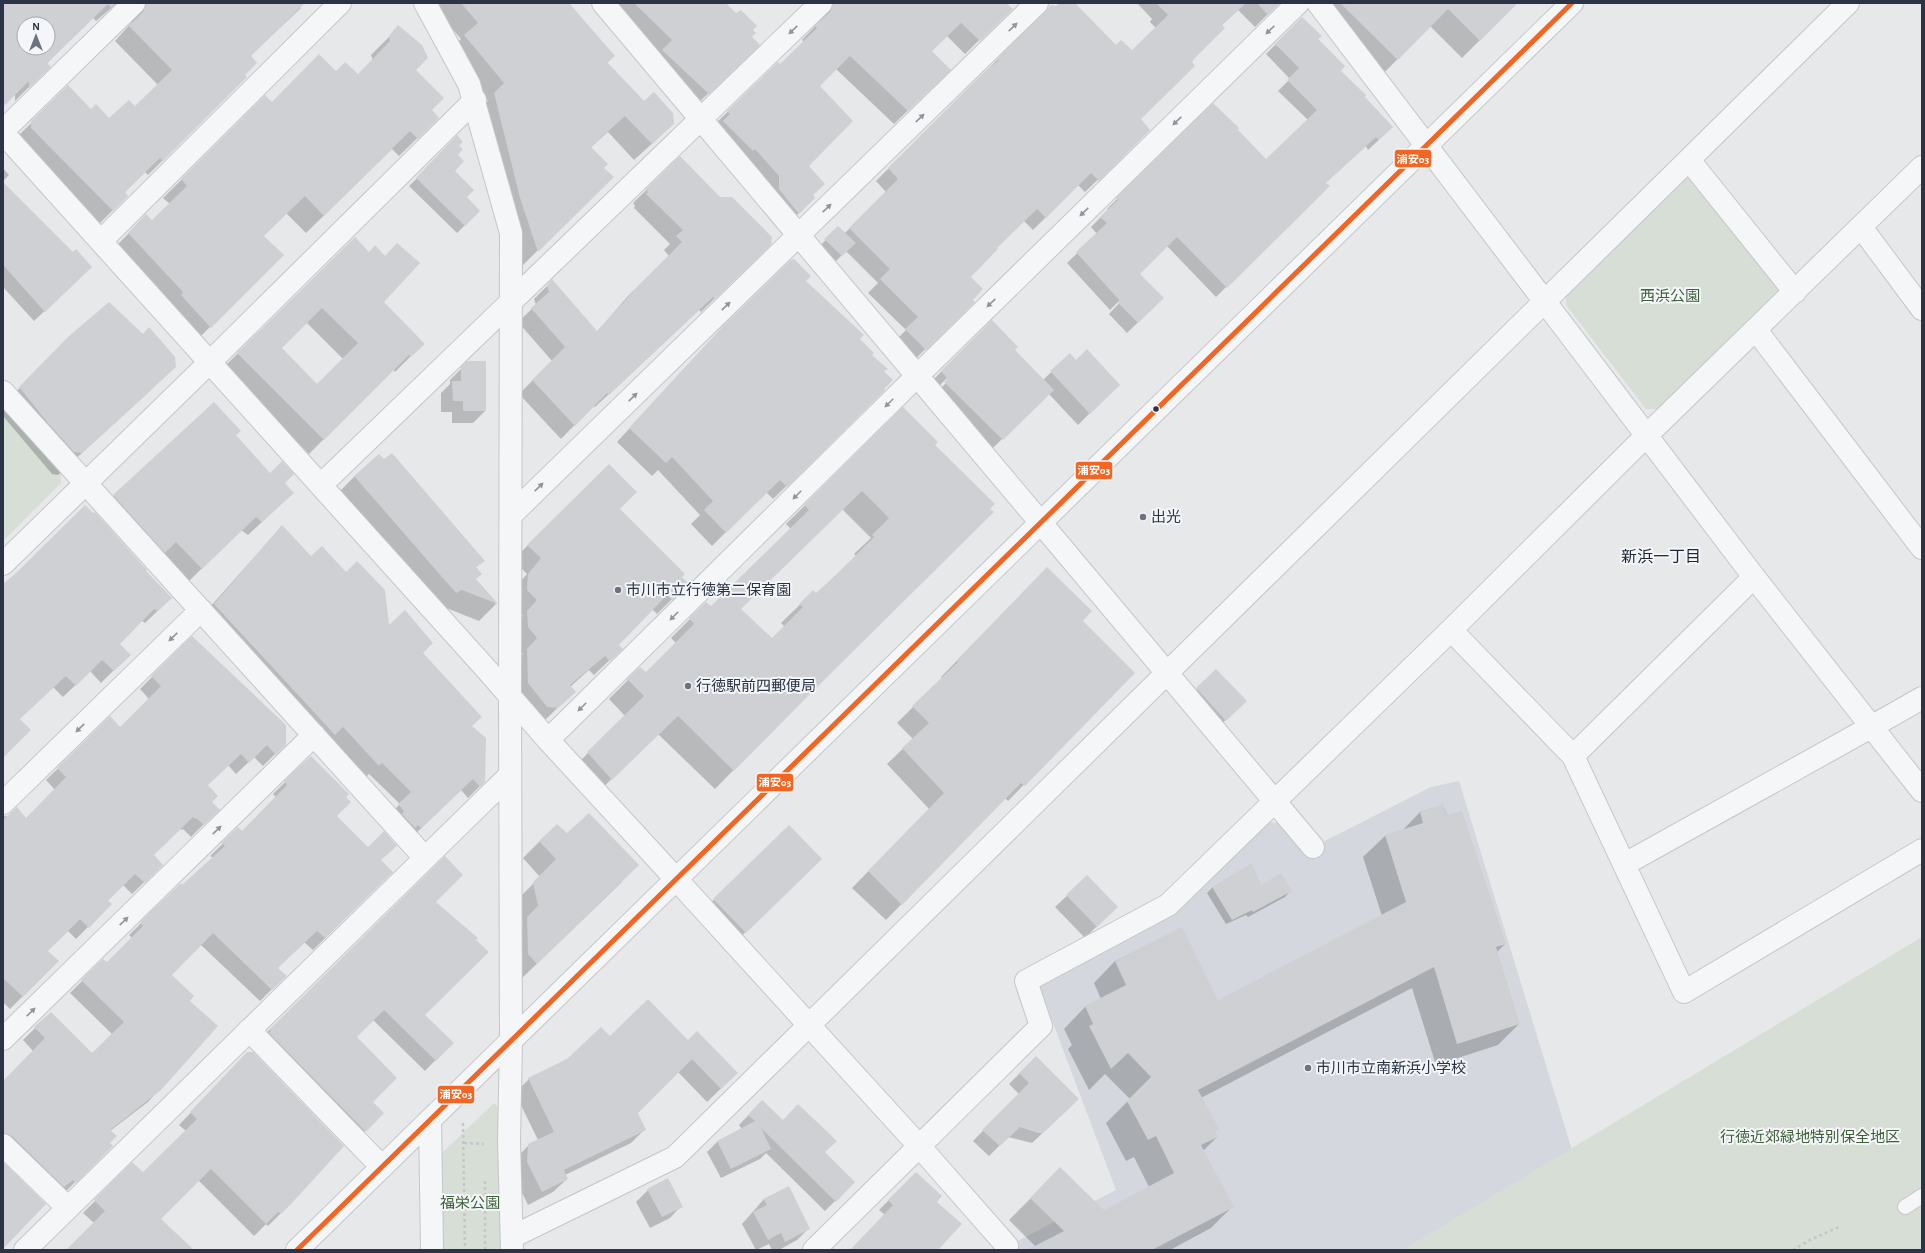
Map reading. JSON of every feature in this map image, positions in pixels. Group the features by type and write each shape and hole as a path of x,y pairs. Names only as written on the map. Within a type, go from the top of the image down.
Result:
{"street":[{"path":"134,3 3,132 488,671 548,740 810,1025 1007,1246"},
{"path":"101,241 340,3"},
{"path":"425,3 469,84 475,100 511,233 511,1042 509,1141 512,1244 675,1157 1848,3"},
{"path":"603,3 1167,672 1274,803 1313,848"},
{"path":"321,485 821,3"},
{"path":"511,514 799,236 1037,3"},
{"path":"548,740 1298,3"},
{"path":"1318,3 1754,577 1871,728 1922,791"},
{"path":"298,1250 1572,3"},
{"path":"3,564 475,100"},
{"path":"1688,160 1795,292"},
{"path":"814,1250 1041,1026 1026,981 1168,905 1451,630 1646,436 1922,167"},
{"path":"1861,227 1922,309"},
{"path":"1756,330 1922,548"},
{"path":"3,392 426,858"},
{"path":"1574,756 1754,577"},
{"path":"3,803 201,610"},
{"path":"1451,630 1574,756 1684,992 1922,850"},
{"path":"1625,864 1871,728 1922,698"},
{"path":"3,1039 314,735"},
{"path":"25,1250 510,775"},
{"path":"249,1030 382,1167"},
{"path":"430,1120 432,1250"},
{"path":"3,1145 68,1208"}],"lane":[{"path":"1905,1207 1922,1196"}],"path":[{"path":"463,1123 465,1250"},
{"path":"464,1143 484,1142 484,1150"},
{"path":"484,1173 485,1250"},
{"path":"1793,1250 1810,1240 1841,1226"}],"shaded area":[{"name":"市川市立南新浜小学校","path":"1459,781 1572,1150 1403,1250 1000,1250 1116,1190 1039,986 1174,915 1268,822 1278,823 1313,847 1431,787"}],"green space":[{"name":"西浜公園","path":"1683,178 1693,178 1778,284 1778,295 1661,409 1646,409 1566,305 1566,293"},
{"path":"3,408 61,474 61,483 3,541"},
{"name":"行徳近郊緑地特別保全地区","path":"1922,937 1922,1250 1403,1250"},
{"name":"福栄公園","path":"494,1103 501,1110 502,1250 442,1250 439,1156"}],"building":[{"path":"3,3 116,3 111,8 108,4 56,54 56,16 16,16 16,56 54,56 47,63 51,67 29,88 29,81 3,107"},
{"path":"146,3 305,3 251,56 257,63 245,75 247,77 163,161 160,158 125,192 128,196 113,211 31,128 31,121 68,85 91,109 96,104 109,118 129,100 135,106 172,70 129,26 143,12"},
{"path":"461,3 569,3 615,56 607,62 644,101 654,92 673,113 674,124 652,144 625,116 591,147 608,164 604,168 614,177 538,252 520,198 494,93 504,83 464,35 478,23"},
{"path":"634,3 726,3 736,13 741,10 757,26 753,30 756,33 752,37 760,45 709,94 662,50 672,40"},
{"path":"833,3 1006,3 1013,9 980,41 961,23 932,51 951,70 908,111 850,56 820,86 853,121 809,166 825,184 813,195 815,198 799,214 779,189 779,176 755,149 753,151 723,121 730,114 727,111 778,62 780,64 817,28 815,26 830,12"},
{"path":"1060,3 1075,3 1116,45 1121,40 1132,50 1168,15 1156,3 1246,3 1222,25 1225,28 1194,59 1192,62 1195,66 1141,119 1150,130 1099,181 1091,173 1046,218 1037,209 997,248 998,249 971,277 983,289 973,300 975,302 926,350 905,329 918,317 880,279 890,269 849,228 898,179 888,168 981,75 999,60 997,59 1051,5 1056,6"},
{"path":"1257,3 1280,3 1268,15"},
{"path":"1340,3 1518,3 1480,41 1448,9 1398,60"},
{"path":"1302,17 1322,36 1318,39 1345,66 1341,71 1366,95 1365,97 1393,127 1379,140 1376,137 1326,183 1330,186 1227,288 1177,237 1140,274 1164,298 1138,323 1118,303 1120,301 1076,252 1107,223 1100,217 1118,200 1116,198 1213,103 1239,128 1238,130 1266,159 1317,110 1287,80 1299,68 1275,44"},
{"path":"398,25 422,45 428,58 416,70 444,98 432,110 439,118 418,139 410,131 324,216 305,196 264,236 284,255 211,328 181,295 183,292 128,233 146,214 152,220 187,186 181,179 265,95 272,102 319,54 336,71 345,62 358,74 390,41 389,36"},
{"path":"457,135 463,142 459,146 463,149 458,155 464,161 455,171 474,190 467,197 480,211 465,226 416,178"},
{"path":"680,156 720,197 732,197 772,237 771,245 715,299 713,297 609,395 607,393 575,426 532,380 565,347 531,308 549,292 547,285 552,279 597,331 641,283 682,242 676,236 683,230 646,194 648,192 646,189"},
{"path":"3,182 73,252 76,249 92,267 45,312 3,265"},
{"path":"838,226 856,243 842,256 824,239"},
{"path":"355,237 369,252 375,245 385,256 397,243 420,263 384,302 425,344 411,357 409,355 324,440 237,353","holes":["322,308 358,343 317,384 282,348"]},
{"path":"794,259 811,276 806,281 864,335 860,339 874,353 872,355 888,369 884,371 893,380 884,389 885,390 787,487 780,480 726,533 704,510 713,501 672,457 666,463 629,428 723,326 791,260"},
{"path":"109,302 143,334 149,327 175,357 176,367 82,453 74,452 19,387 68,337"},
{"path":"992,320 1018,347 1015,350 1054,390 1003,440 944,382 948,379 941,371"},
{"path":"1087,349 1120,385 1090,414 1050,371 1070,353 1076,360"},
{"path":"467,361 486,361 486,411 463,411 463,401 453,401 452,381 461,381 461,367"},
{"path":"214,402 241,431 236,435 270,473 282,461 294,474 285,483 294,493 262,522 256,517 202,569 176,542 165,553 113,495"},
{"path":"903,407 938,442 935,445 995,504 990,509 994,512 734,771 678,716 612,780 587,752 644,696 627,679 640,667 646,672 694,624 689,618 706,602 711,606 809,510 804,505","holes":["862,491 889,518 872,535 874,537 835,576 816,593 813,590 799,604 803,607 772,638 741,609"]},
{"path":"392,453 485,561 476,567 482,574 476,579 498,604 462,590 456,593 354,476 379,454 384,459"},
{"path":"609,464 637,492 620,509 685,574 682,577 689,584 672,600 667,595 619,645 623,649 610,661 605,656 570,685 576,692 558,708 547,707 528,683 527,649 537,638 528,627 527,611 537,600 527,590 528,574 541,558 527,545"},
{"path":"85,505 93,513 95,512 147,570 146,571 172,598 158,611 154,609 120,644 131,655 114,671 102,660 76,686 66,676 20,719 31,730 3,758 3,584"},
{"path":"282,525 311,556 322,546 346,572 357,561 385,590 389,625 405,610 433,643 423,653 482,717 472,726 486,738 485,782 480,787 473,779 421,828 418,825 415,828 402,814 404,811 398,804 411,792 382,763 379,766 343,727 335,735 214,604"},
{"path":"1047,567 1092,611 1083,621 1135,673 1025,786 1021,783 902,905 868,871 944,793 902,748 929,723 912,706 958,662 956,661"},
{"path":"192,636 286,725 286,745 276,755 267,745 249,763 241,754 208,785 218,796 212,802 220,810 204,825 193,817 154,855 163,865 145,883 135,874 108,901 112,904 89,928 80,919 48,951 59,961 23,997 3,978 3,820 17,807 26,818 66,777 57,768 110,716 120,727 161,686 151,676"},
{"path":"1216,669 1247,701 1226,721 1196,688"},
{"path":"311,756 349,794 346,797 351,802 337,816 368,847 384,831 397,846 381,860 393,872 325,938 317,931 278,968 287,976 272,990 213,933 172,975 194,996 190,1001 218,1026 161,1090 110,1130 117,1136 110,1143 113,1146 76,1183 73,1180 64,1187 12,1136 3,1133 3,1081 45,1038 34,1027 51,1012 92,1053 124,1022 81,980 103,959 107,962 143,926 140,922 181,883 182,885 225,846 221,843 238,827 242,831 287,785 284,781"},
{"path":"1443,804 1447,815 1462,811 1506,944 1496,947 1520,1024 1457,1044 1434,967 1198,1090 1219,1129 1215,1131 1218,1137 1201,1145 1234,1207 1152,1250 1027,1250 1064,1231 1030,1198 1060,1167 1104,1210 1174,1173 1156,1136 1148,1140 1127,1101 1151,1077 1128,1053 1111,1069 1089,1026 1093,1024 1085,1006 1126,985 1115,961 1182,927 1218,1000 1406,902 1385,835 1423,823 1420,812"},
{"path":"589,813 639,865 537,964 528,954 527,917 538,906 533,882 556,859 539,841 557,824 567,833"},
{"path":"789,825 822,859 746,933 713,899"},
{"path":"445,856 463,875 436,902 478,938 476,940 489,952 425,1015 454,1043 436,1061 384,1010 357,1037 397,1078 373,1102 384,1113 366,1132 269,1033 271,1030 270,1029"},
{"path":"1252,863 1261,885 1281,873 1292,891 1253,912 1252,910 1232,920 1212,887"},
{"path":"1087,875 1118,907 1097,927 1066,895"},
{"path":"648,999 688,1040 697,1031 738,1073 721,1089 692,1059 638,1113 646,1130 564,1170 568,1179 542,1192 527,1162 528,1144 554,1132 528,1078 567,1059 601,1027 610,1036"},
{"path":"247,1052 253,1052 344,1146 292,1203 281,1214 278,1212 266,1224 211,1169 161,1219 194,1250 66,1250 105,1211 94,1200 132,1162 143,1172 197,1119 190,1112"},
{"path":"1036,1056 1079,1099 1043,1133 1038,1133 1020,1127 1000,1146 982,1130 1029,1083 1019,1073"},
{"path":"762,1100 783,1120 798,1104 837,1141 825,1152 855,1182 836,1202 761,1128 771,1149 731,1169 717,1141 755,1121 748,1115"},
{"path":"3,1162 46,1204 3,1249"},
{"path":"916,1172 942,1196 937,1202 962,1224 938,1250 850,1250 893,1205 888,1200"},
{"path":"668,1178 683,1207 662,1217 647,1189"},
{"path":"789,1186 810,1229 785,1242 781,1233 768,1240 753,1212 767,1205 763,1199"}],"transit line":[{"name":"浦安03","path":"297,1250 1572,3"}],"place":[{"name":"出光","path":"1143,517"},
{"name":"市川市立行徳第二保育園","path":"618,590"},
{"name":"行徳駅前四郵便局","path":"688,686"},
{"name":"市川市立南新浜小学校","path":"1308,1068"}],"district":[{"name":"新浜一丁目","path":"1661,557"}]}
